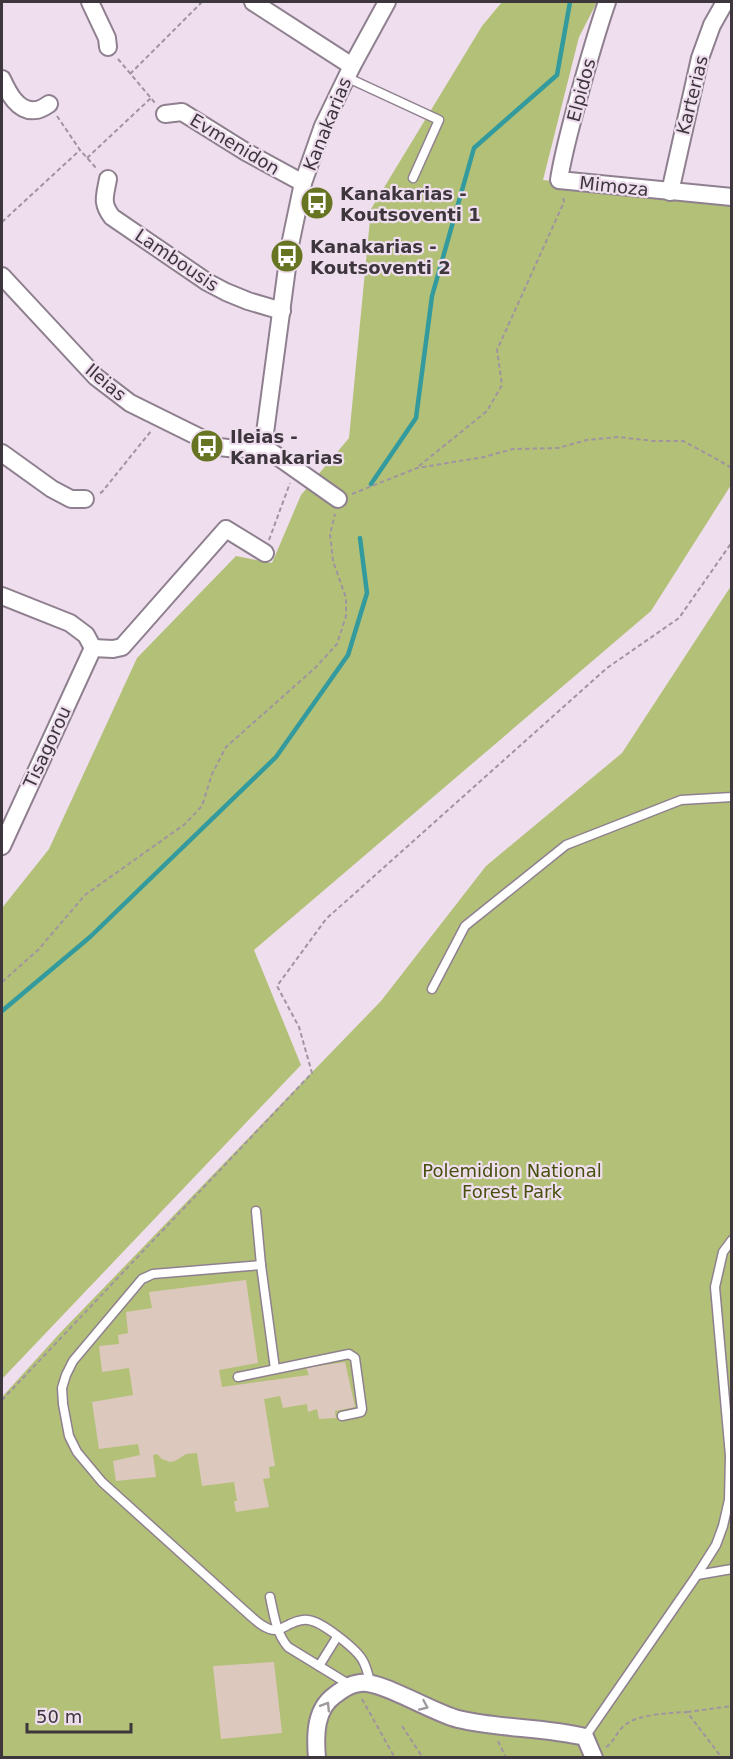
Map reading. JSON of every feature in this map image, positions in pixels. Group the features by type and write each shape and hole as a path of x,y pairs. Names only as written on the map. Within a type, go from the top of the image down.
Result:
{"street":[{"path":"90,2 107,38 108,47"},
{"path":"253,2 349,72"},
{"name":"Kanakarias","path":"260,444 265,433 290,245 303,183 323,126 387,2"},
{"name":"Elpidos","path":"559,180 579,97 607,2"},
{"name":"Karterias","path":"670,192 700,58 712,25 725,2"},
{"path":"2,80 14,101 25,108 35,111 49,104"},
{"name":"Evmenidon","path":"165,114 182,112 246,152 303,183"},
{"name":"Lambousis","path":"108,179 104,202 105,208 112,216 207,282 248,301 282,311"},
{"name":"Mimoza","path":"559,180 732,197"},
{"name":"Ileias","path":"2,276 96,377 130,403 219,447 252,448 260,444"},
{"path":"260,444 338,499"},
{"path":"2,453 52,489 71,499 85,499"},
{"path":"2,596 70,623 86,635 93,648 113,649 122,647 226,529 265,553"},
{"name":"Tisagorou","path":"2,846 93,648"},
{"path":"317,1758 318,1722 323,1707 332,1697 361,1682 370,1683 457,1719 585,1737 594,1756"}],"lane":[{"path":"349,72 438,120 413,178"},
{"path":"432,989 465,926 566,845 681,800 732,797"},
{"path":"256,1210 261,1265 276,1369"},
{"path":"585,1737 697,1575 716,1545 723,1526 729,1500 730,1456 715,1287 723,1252 732,1240"},
{"path":"261,1265 153,1274 142,1279 73,1361 66,1376 62,1388 69,1436 77,1452 93,1473 245,1611 264,1626 278,1630 298,1621 316,1622 351,1647 362,1660 370,1683"},
{"path":"238,1377 349,1354 355,1358 362,1408 358,1414 342,1416"},
{"path":"697,1575 732,1569"},
{"path":"270,1597 281,1639 288,1647 350,1686"},
{"path":"319,1666 337,1637"}],"path":[{"path":"130,74 202,2"},
{"path":"108,47 165,114"},
{"path":"87,158 151,98"},
{"path":"49,104 80,150 108,179"},
{"path":"2,222 80,150"},
{"path":"417,468 487,411 502,385 497,350 564,202 559,180"},
{"path":"85,499 102,492 160,419"},
{"path":"2,982 38,950 85,895 185,824 202,806 212,774 226,747 315,668 337,644 346,616 346,598 333,561 330,534 338,499 417,468 484,457 513,449 558,448 587,440 618,437 683,441 732,468"},
{"path":"265,553 292,477"},
{"path":"2,1400 312,1073 298,1027 277,986 326,919 607,668 679,618 732,542"},
{"path":"350,1686 363,1700 395,1758"},
{"path":"594,1756 611,1744 626,1724 655,1714 732,1706"},
{"path":"687,1712 722,1758"},
{"path":"402,1726 423,1758"}],"green space":[{"path":"502,2 597,2 579,37 543,180 731,199 731,485 651,611 254,950 301,1065 2,1379 2,908 49,849 137,658 236,556 272,563 301,495 349,438 371,209 482,26"},
{"name":"Polemidion National Forest Park","path":"731,586 731,1757 2,1757 2,1397 60,1333 381,1001 486,866 622,753"}],"building":[{"path":"246,1280 258,1363 219,1370 222,1387 309,1375 306,1368 345,1362 355,1407 335,1411 336,1418 319,1419 317,1409 308,1412 307,1404 283,1408 280,1396 264,1399 275,1466 269,1467 270,1478 263,1479 269,1507 236,1512 234,1482 202,1486 197,1453 186,1454 170,1462 157,1454 153,1455 156,1477 116,1481 113,1461 140,1455 138,1444 99,1449 92,1402 133,1395 129,1368 102,1372 99,1346 119,1344 118,1335 128,1333 126,1312 152,1308 149,1292"},
{"path":"274,1662 282,1733 221,1739 213,1666"}],"waterway":[{"path":"371,484 416,418 432,296 474,148 557,75 570,2"},
{"path":"2,1011 90,937 276,757 348,655 367,593 360,538"}],"place":[{"name":"Kanakarias - Koutsoventi 1","path":"317,203"},
{"name":"Kanakarias - Koutsoventi 2","path":"287,256"},
{"name":"Ileias - Kanakarias","path":"207,446"}]}
